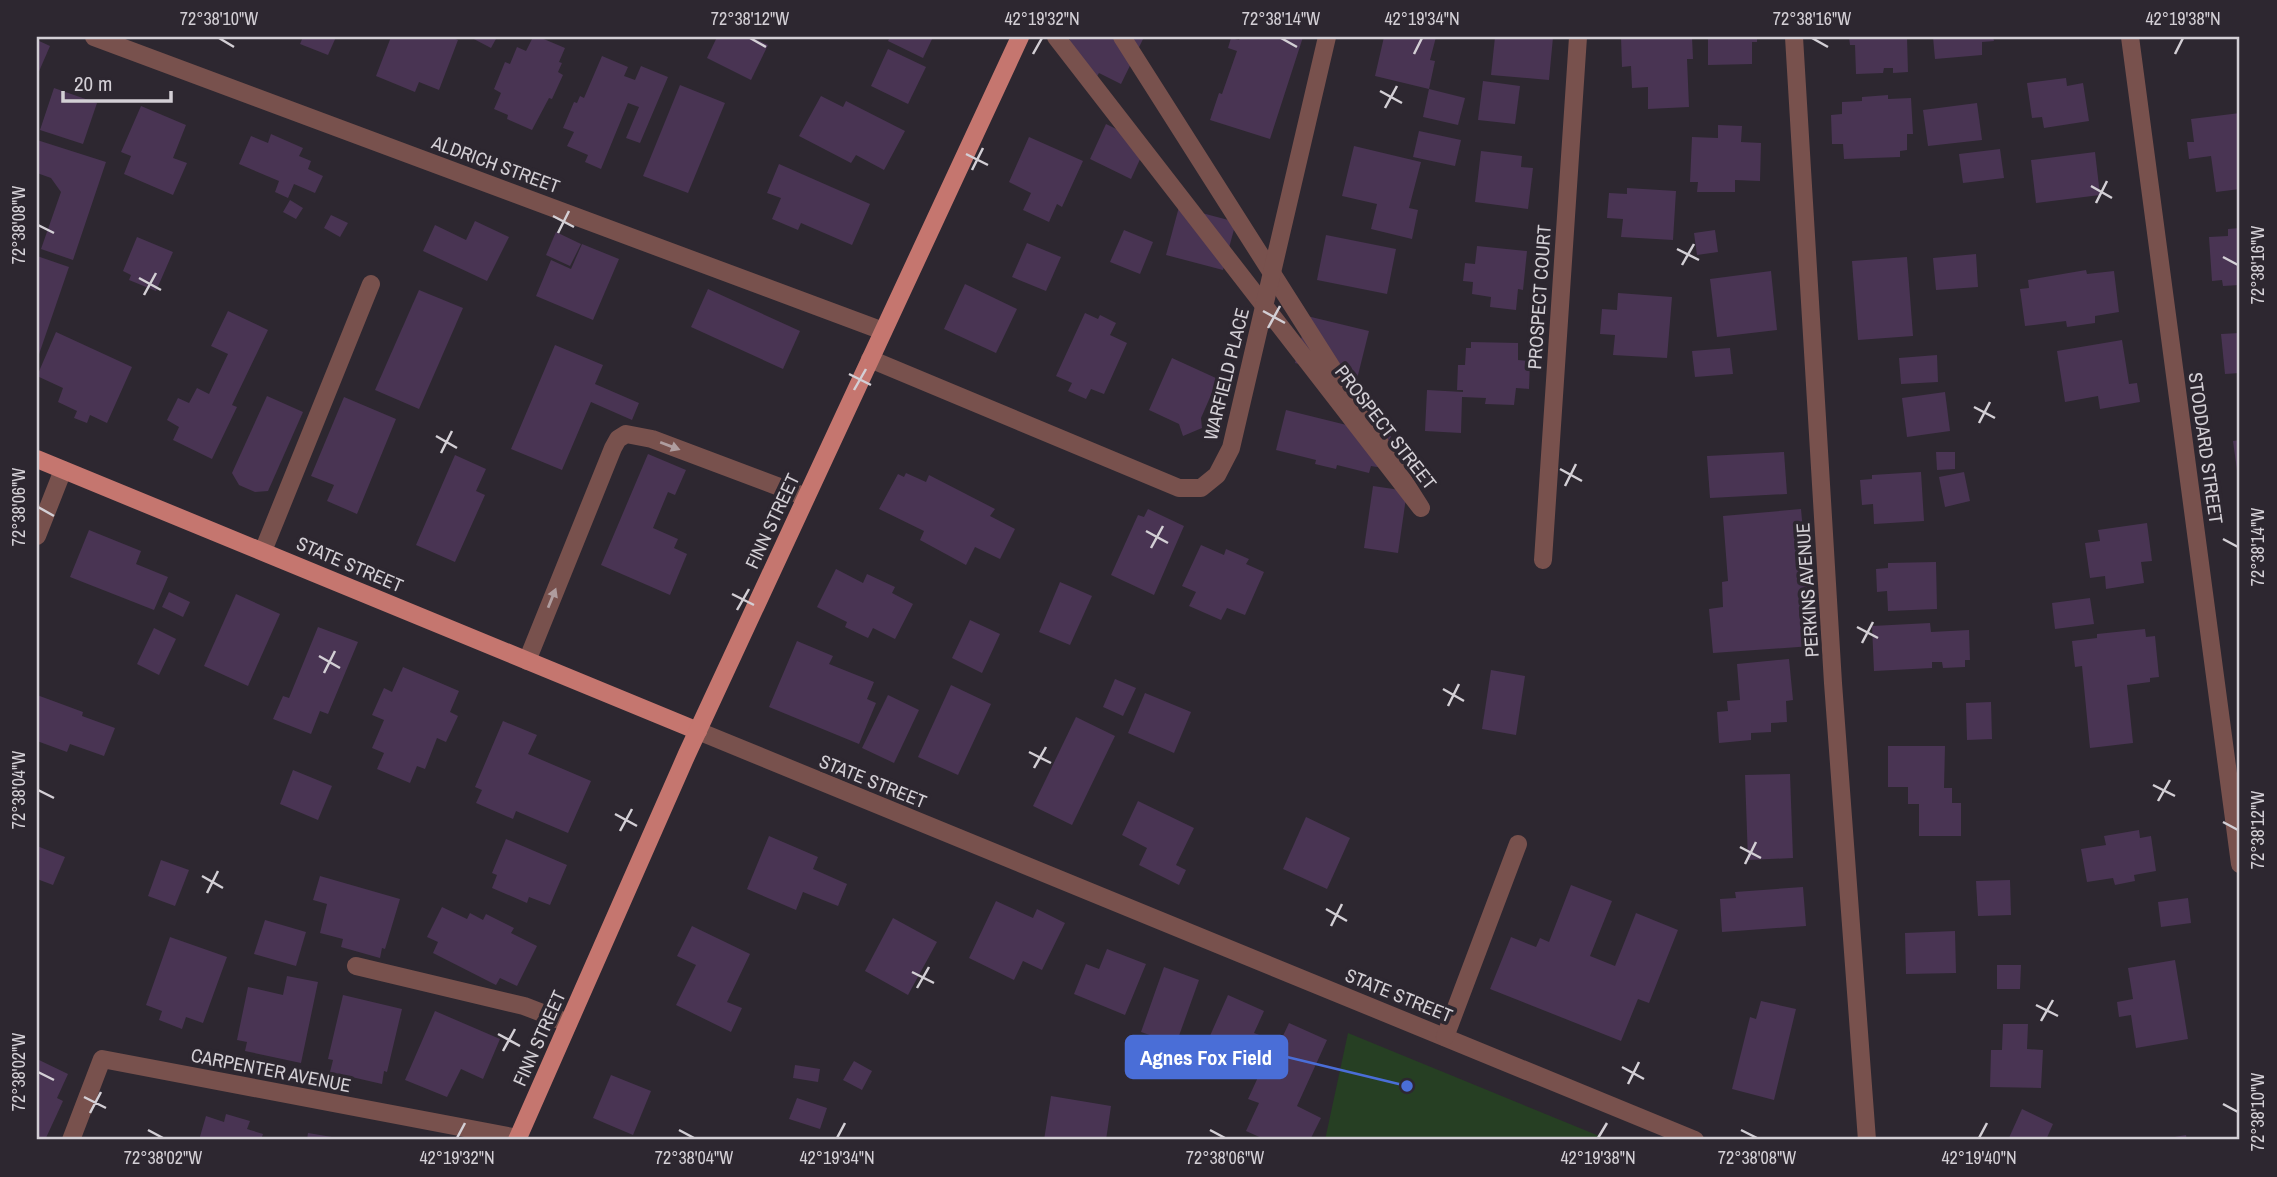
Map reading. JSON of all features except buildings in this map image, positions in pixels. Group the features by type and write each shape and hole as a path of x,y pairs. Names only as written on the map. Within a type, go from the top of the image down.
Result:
{"main road":[{"name":"FINN STREET","path":"517,1139 698,732 1020,37"},
{"name":"STATE STREET","path":"37,459 698,732"}],"street":[{"name":"ALDRICH STREET","path":"94,37 883,331"},
{"name":"PROSPECT STREET","path":"1056,37 1421,508 1122,37"},
{"name":"WARFIELD PLACE","path":"870,359 1179,488 1201,488 1217,475 1231,448 1327,37"},
{"name":"PROSPECT COURT","path":"1543,560 1578,37"},
{"name":"PERKINS AVENUE","path":"1794,37 1833,683 1867,1140"},
{"name":"STODDARD STREET","path":"2130,37 2240,864"},
{"path":"262,551 371,284"},
{"path":"527,661 613,448 618,439 626,434 652,439 806,497"},
{"path":"37,536 63,470"},
{"name":"STATE STREET","path":"698,732 1695,1140"},
{"path":"1445,1037 1518,844"},
{"path":"356,966 524,1006 568,1023"},
{"name":"CARPENTER AVENUE","path":"71,1140 102,1059 517,1139"}],"green space":[{"path":"1348,1033 1609,1140 1325,1140"}],"place":[{"name":"Agnes Fox Field","path":"1407,1086"}]}
